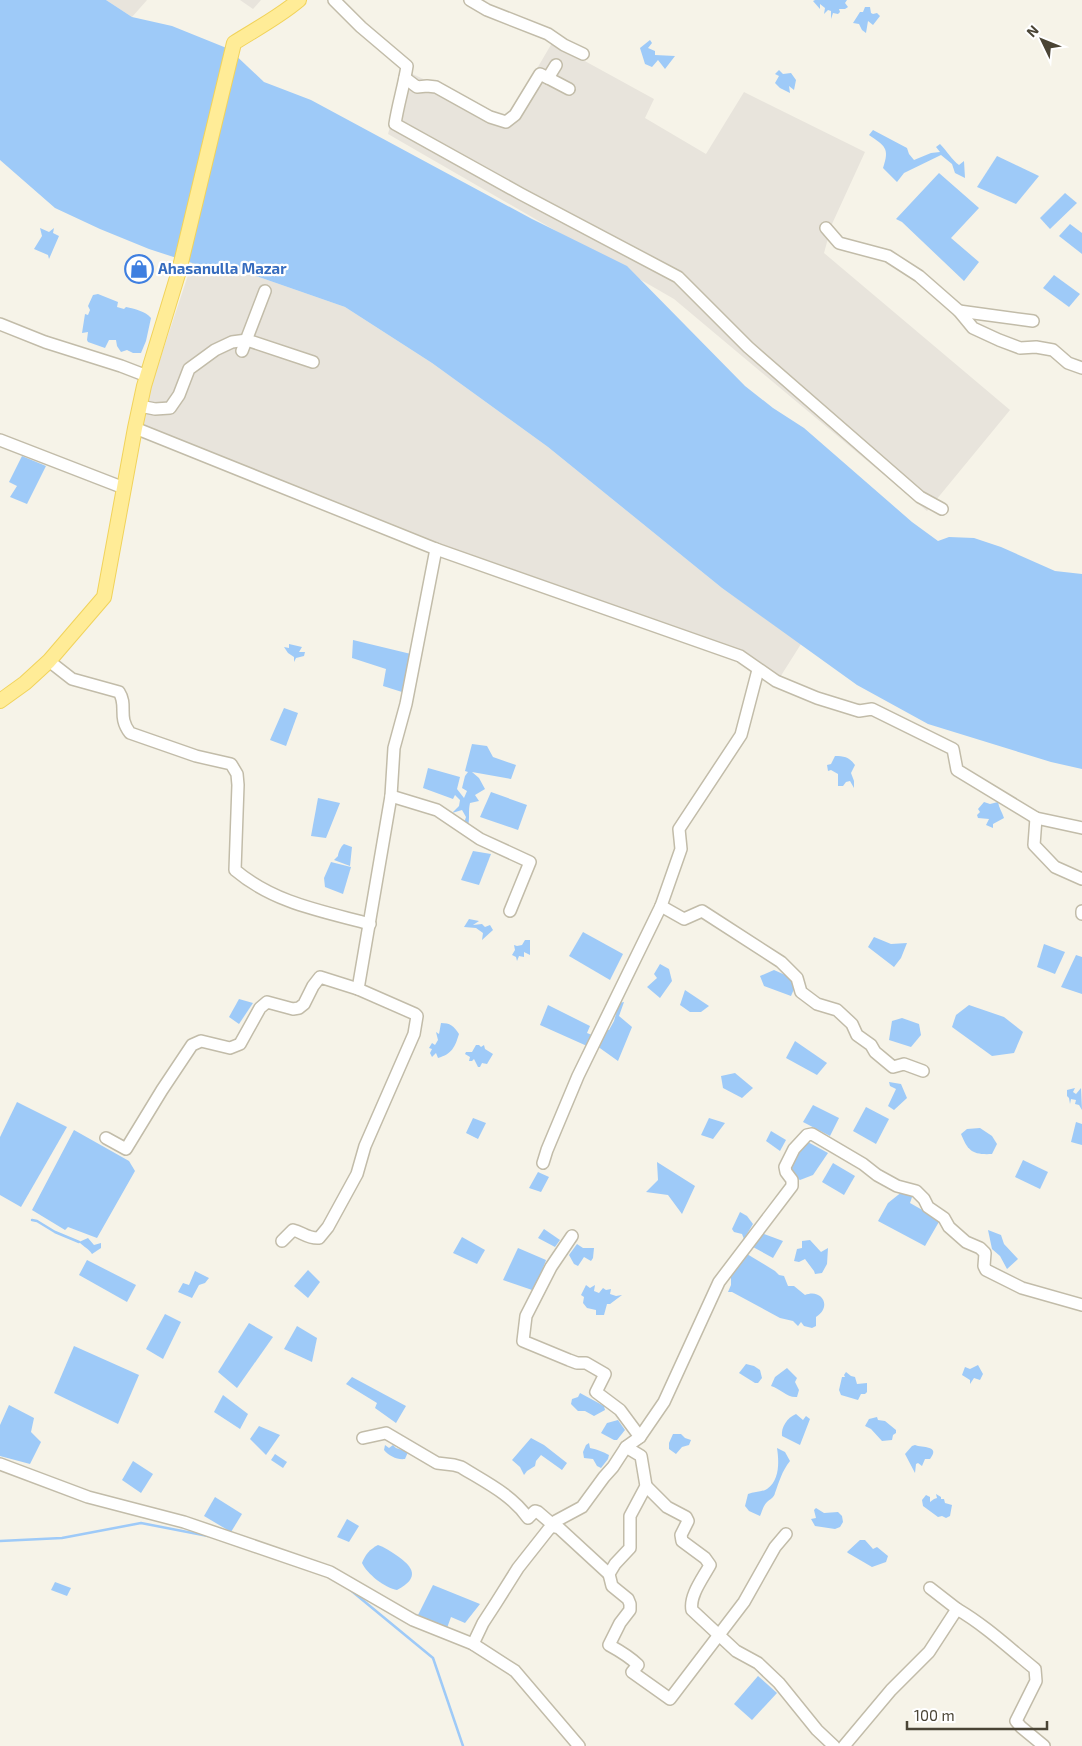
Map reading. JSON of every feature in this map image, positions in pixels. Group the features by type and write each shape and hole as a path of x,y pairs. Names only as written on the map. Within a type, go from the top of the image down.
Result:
{"main road":[{"path":"0,701 25,684 49,661 104,597 134,428 147,376 179,271 234,43 268,24 299,0"}],"street":[{"path":"334,0 361,27 407,66 395,124 521,194 678,277 756,354 920,497 942,509"},
{"path":"470,0 487,10 548,34 582,54"},
{"path":"548,78 556,64"},
{"path":"405,78 417,87 436,87 490,117 506,122 515,115 540,74 569,89"},
{"path":"826,228 838,243 888,256 919,276 959,311 973,328 1020,348 1036,347 1053,350 1068,363 1082,368"},
{"path":"244,346 266,291"},
{"path":"959,311 1033,321"},
{"path":"0,324 45,342 147,376"},
{"path":"140,406 155,409 170,408 179,395 189,369 215,350 232,342 313,362"},
{"path":"134,428 436,549 740,656 776,681 817,698 859,710 872,709 953,749 958,770 1036,818 1082,828"},
{"path":"0,440 124,488"},
{"path":"358,990 391,796 394,748 406,704 436,549"},
{"path":"49,661 72,679 119,692 123,698 122,716 124,725 130,733 196,756 231,764 237,774 238,785 235,870 251,884 295,904 370,924"},
{"path":"543,1163 578,1076 661,906 681,849 679,829 741,735 758,670"},
{"path":"391,796 437,810 480,839 530,862 510,911"},
{"path":"1036,818 1034,845 1055,867 1082,879"},
{"path":"661,906 684,919 702,911 753,943 781,962 797,978 801,992 817,1004 837,1010 852,1024 857,1035 871,1045 875,1052 893,1066 904,1064 923,1071"},
{"path":"106,1138 126,1149 192,1044 201,1041 230,1048 240,1044 260,1008 267,1002 293,1009 299,1008 304,1004 320,977 358,990 415,1014 417,1016 414,1034 365,1146 357,1174 328,1227 318,1238 308,1237 293,1230 282,1241"},
{"path":"473,1644 483,1623 518,1568 556,1521 582,1507 604,1477 614,1467 626,1447 640,1437 664,1402 719,1282 792,1186 792,1180 786,1172 785,1166 794,1149 807,1135 812,1134 897,1186 916,1191 924,1199 928,1207 944,1218 949,1227 966,1242 980,1248 985,1253 984,1266 986,1270 1022,1288 1082,1305"},
{"path":"572,1236 551,1267 526,1316 523,1341 577,1363 586,1363 605,1374 596,1392 620,1410 640,1437"},
{"path":"362,1438 386,1433 437,1463 461,1467 502,1491 528,1518 535,1511 552,1525 559,1528 609,1574 612,1586 628,1599 630,1610 620,1623 609,1645 625,1654 638,1665 632,1672 670,1699 744,1602 775,1547 786,1534"},
{"path":"626,1447 641,1456 646,1486 667,1506 682,1514 688,1521 681,1535 682,1541 705,1558 710,1565 690,1604 692,1610 736,1651 758,1663 779,1683 817,1730 834,1746"},
{"path":"0,1464 88,1497 184,1522 330,1572 412,1620 473,1644 515,1672 579,1746"},
{"path":"609,1574 615,1564 630,1548 630,1516 646,1486"},
{"path":"930,1588 957,1609 998,1636 1035,1669 1036,1681 1016,1720 1021,1727 1044,1746"},
{"path":"844,1746 891,1690 929,1652 957,1609"}],"shaded area":[{"path":"106,0 147,0 132,17"},
{"path":"240,0 261,0 253,9"},
{"path":"552,43 654,99 645,118 706,154 744,92 865,152 832,224 824,253 1010,410 927,511 674,299 388,134 406,71 508,118"},
{"path":"192,263 256,276 345,307 432,363 548,447 722,588 801,644 777,682 749,657 704,648 138,426"}],"water":[{"path":"0,0 106,0 132,17 172,26 229,49 264,82 311,100 532,219 627,266 745,386 773,408 804,428 912,522 938,541 949,537 974,538 1001,547 1055,571 1082,574 1082,769 1051,762 928,724 857,685 722,588 548,447 432,363 345,307 256,276 192,263 149,249 55,208 0,160"},
{"path":"847,0 845,3 848,7 839,9 840,12 838,14 833,13 831,19 831,11 828,10 824,14 825,8 820,4 820,9 813,1"},
{"path":"865,7 870,7 871,13 877,13 880,16 873,25 868,21 866,33 859,24 853,23"},
{"path":"650,40 652,43 648,48 655,51 655,55 675,56 665,69 658,60 652,67 645,64 640,48"},
{"path":"779,70 783,74 791,73 796,80 794,90 789,86 790,93 775,83 779,76 775,74"},
{"path":"873,130 907,148 914,160 931,153 940,152 936,147 940,144 959,165 964,161 965,178 955,173 952,164 941,155 904,173 897,182 883,168 886,156 885,148 869,135"},
{"path":"997,156 1039,176 1016,204 977,187"},
{"path":"939,173 979,208 951,238 979,262 964,281 902,222 896,219"},
{"path":"1065,193 1077,203 1050,229 1040,218"},
{"path":"1070,224 1082,233 1082,254 1059,236"},
{"path":"40,228 49,232 54,228 53,233 59,236 49,259 48,255 34,249 42,236"},
{"path":"1054,275 1080,294 1069,307 1043,288"},
{"path":"98,294 118,302 117,307 136,310 151,318 146,341 141,353 133,353 127,350 121,352 116,340 109,340 105,348 88,342 88,332 82,333 85,314 88,315 90,310 88,306 93,295"},
{"path":"22,456 46,466 27,504 10,497 17,486 9,482"},
{"path":"353,640 411,654 402,692 383,686 386,669 352,658"},
{"path":"289,644 302,647 299,652 305,652 304,656 296,658 294,662 294,657 284,647 289,648"},
{"path":"284,708 298,713 286,746 270,740"},
{"path":"472,744 487,746 493,757 516,765 511,779 472,772 479,778 485,789 475,795 479,801 470,803 468,826 464,823 466,817 462,810 452,813 459,806 460,800 455,795 453,799 423,788 428,768 460,777 457,789 464,798 467,791 462,788 468,772 465,771"},
{"path":"835,756 851,760 855,765 851,773 854,788 850,781 846,782 843,786 838,786 838,774 831,770 828,771 827,765 831,764"},
{"path":"491,792 527,805 518,830 480,817"},
{"path":"318,798 340,803 326,838 311,836"},
{"path":"984,802 990,804 998,802 1004,818 993,824 993,828 986,825 989,819 978,818 977,815 980,812 978,809"},
{"path":"344,844 352,847 350,866 334,860"},
{"path":"473,851 491,854 479,885 461,880"},
{"path":"331,862 351,867 343,894 325,887 324,878"},
{"path":"469,919 479,921 473,925 482,924 485,927 490,925 493,930 482,940 483,933 476,928 464,927"},
{"path":"583,932 623,954 610,980 569,956"},
{"path":"874,937 891,944 907,943 901,958 894,967 868,947"},
{"path":"525,940 530,940 530,955 524,952 524,957 519,956 517,961 516,957 512,955 515,950 514,945 522,945"},
{"path":"1044,944 1065,952 1055,974 1037,967"},
{"path":"1076,955 1082,957 1082,994 1061,987"},
{"path":"660,964 669,969 672,981 660,998 647,987 657,978 654,974"},
{"path":"774,970 792,978 795,987 791,996 764,986 760,976"},
{"path":"685,990 709,1006 701,1012 690,1012 680,1005"},
{"path":"239,999 253,1003 239,1024 229,1017"},
{"path":"624,1002 619,1016 632,1027 618,1061 597,1046 604,1029 609,1030 614,1021 619,1003"},
{"path":"548,1005 590,1026 587,1033 592,1035 587,1046 540,1025"},
{"path":"969,1005 1004,1017 1023,1032 1014,1053 992,1056 952,1027 956,1015"},
{"path":"902,1018 919,1024 921,1035 911,1047 889,1040 892,1021"},
{"path":"441,1023 451,1026 459,1034 450,1052 438,1058 436,1053 432,1057 430,1053 432,1049 429,1048 432,1043 435,1045 438,1040 436,1032 439,1034"},
{"path":"795,1041 827,1063 817,1075 786,1058"},
{"path":"476,1045 481,1047 484,1045 485,1049 493,1054 487,1064 482,1063 480,1067 478,1067 474,1059 469,1061 470,1057 465,1054 466,1052 472,1052"},
{"path":"735,1073 753,1088 742,1098 723,1088 721,1076"},
{"path":"889,1082 901,1084 907,1098 894,1110 888,1106 896,1089 890,1086"},
{"path":"1075,1088 1073,1092 1076,1094 1081,1088 1082,1110 1079,1105 1075,1104 1076,1100 1071,1099 1070,1104 1067,1096 1067,1090"},
{"path":"17,1102 67,1127 21,1207 0,1195 0,1137"},
{"path":"813,1105 839,1118 830,1136 803,1122"},
{"path":"866,1107 889,1119 876,1144 853,1131"},
{"path":"473,1118 486,1123 478,1139 466,1133"},
{"path":"709,1118 725,1123 713,1139 701,1135"},
{"path":"1076,1122 1082,1124 1082,1145 1071,1142"},
{"path":"980,1128 992,1136 997,1144 992,1154 975,1153 966,1144 961,1134 967,1129"},
{"path":"74,1130 129,1161 135,1171 97,1238 68,1227 65,1230 32,1210"},
{"path":"771,1131 786,1140 780,1151 766,1141"},
{"path":"806,1141 828,1153 813,1175 800,1180 795,1177 790,1165"},
{"path":"1023,1160 1048,1172 1040,1189 1015,1177"},
{"path":"657,1162 695,1186 682,1214 668,1195 646,1192 658,1180"},
{"path":"833,1163 855,1176 844,1195 822,1182"},
{"path":"538,1172 549,1177 541,1192 529,1188"},
{"path":"903,1191 913,1194 910,1203 940,1220 925,1246 878,1221 888,1203"},
{"path":"740,1212 747,1216 753,1224 744,1239 742,1234 734,1232 732,1229"},
{"path":"544,1229 560,1240 555,1247 538,1238"},
{"path":"988,1230 1001,1235 1004,1244 1018,1259 1007,1269 1000,1256 992,1249"},
{"path":"761,1233 783,1241 773,1258 753,1247"},
{"path":"462,1237 485,1250 477,1264 453,1253"},
{"path":"88,1238 94,1245 101,1243 101,1248 92,1254 79,1242"},
{"path":"810,1240 821,1252 828,1248 827,1264 822,1273 815,1274 805,1259 799,1262 794,1261 797,1249 802,1248 802,1241"},
{"path":"577,1244 583,1248 594,1248 591,1261 584,1257 578,1266 574,1264 569,1255"},
{"path":"518,1248 546,1260 535,1291 503,1280"},
{"path":"747,1254 779,1275 784,1276 788,1286 794,1286 805,1295 816,1294 823,1299 824,1308 816,1317 816,1326 812,1328 804,1326 801,1322 798,1326 793,1321 780,1318 732,1292 728,1292 731,1285 731,1277"},
{"path":"87,1260 136,1285 127,1302 79,1275"},
{"path":"308,1270 320,1282 308,1298 294,1286"},
{"path":"195,1271 209,1278 205,1283 199,1285 192,1298 178,1292 183,1283 189,1285"},
{"path":"586,1285 590,1288 595,1285 594,1291 599,1293 603,1288 606,1290 611,1289 610,1294 622,1295 610,1304 607,1304 604,1315 596,1315 596,1310 587,1308 583,1303 584,1297 581,1295"},
{"path":"165,1314 181,1322 163,1359 146,1349"},
{"path":"249,1323 273,1337 237,1388 218,1372"},
{"path":"297,1326 317,1338 312,1362 284,1349"},
{"path":"74,1346 139,1375 118,1424 54,1393"},
{"path":"746,1364 760,1370 762,1378 758,1383 739,1373"},
{"path":"978,1365 983,1374 980,1380 974,1378 970,1384 970,1380 962,1375 965,1367 970,1369"},
{"path":"787,1368 797,1378 795,1382 799,1390 797,1397 790,1396 771,1386 775,1377"},
{"path":"846,1372 855,1377 857,1384 867,1383 867,1392 861,1394 858,1400 841,1395 839,1390 842,1377 845,1377"},
{"path":"352,1377 406,1406 396,1423 375,1408 377,1403 346,1384"},
{"path":"580,1393 604,1406 605,1410 594,1416 585,1411 578,1411 571,1404 572,1399 578,1397"},
{"path":"223,1395 248,1414 240,1429 214,1412"},
{"path":"9,1405 34,1418 31,1432 41,1442 30,1464 0,1456 0,1425"},
{"path":"796,1414 803,1420 806,1416 810,1419 800,1445 782,1436 785,1423"},
{"path":"877,1417 878,1420 885,1421 896,1430 892,1440 882,1441 871,1429 865,1426 869,1419"},
{"path":"618,1420 625,1430 617,1440 601,1433 607,1423"},
{"path":"259,1426 280,1435 266,1455 250,1439"},
{"path":"673,1434 681,1434 691,1440 689,1445 682,1447 676,1454 669,1449 669,1443"},
{"path":"531,1438 544,1445 567,1463 562,1470 541,1455 536,1461 535,1466 524,1475 520,1467 512,1460"},
{"path":"589,1443 590,1448 609,1455 601,1468 597,1466 593,1459 584,1458 583,1452"},
{"path":"385,1445 389,1448 393,1445 408,1452 405,1459 396,1458 388,1454 384,1450"},
{"path":"915,1445 932,1449 933,1455 930,1459 925,1459 922,1466 918,1463 916,1464 915,1473 905,1454"},
{"path":"777,1448 785,1452 790,1461 774,1496 766,1504 760,1516 749,1511 745,1506 748,1494 767,1489 774,1481 778,1464"},
{"path":"275,1454 287,1462 283,1468 271,1460"},
{"path":"133,1461 153,1474 141,1493 122,1480"},
{"path":"936,1494 941,1499 944,1499 945,1503 952,1505 950,1516 946,1518 938,1517 923,1506 922,1500 926,1495 930,1497 930,1502 937,1498"},
{"path":"215,1497 242,1514 231,1532 204,1516"},
{"path":"816,1508 824,1513 838,1512 842,1516 843,1522 840,1527 835,1529 815,1526 811,1519 816,1518 814,1510"},
{"path":"347,1519 359,1526 349,1542 337,1537"},
{"path":"860,1540 865,1540 873,1549 877,1547 888,1556 886,1562 872,1567 847,1552"},
{"path":"378,1545 402,1559 412,1572 412,1577 409,1581 397,1590 377,1580 362,1563 368,1552"},
{"path":"55,1582 71,1588 67,1596 51,1590"},
{"path":"433,1585 480,1604 465,1623 451,1617 447,1628 418,1615"},
{"path":"758,1676 777,1693 752,1720 734,1704"}],"waterway":[{"path":"32,1220 79,1242"},
{"path":"0,1541 62,1538 141,1523 208,1536"},
{"path":"348,1588 433,1658 463,1746"}],"place":[{"name":"Ahasanulla Mazar","path":"139,269"}]}
